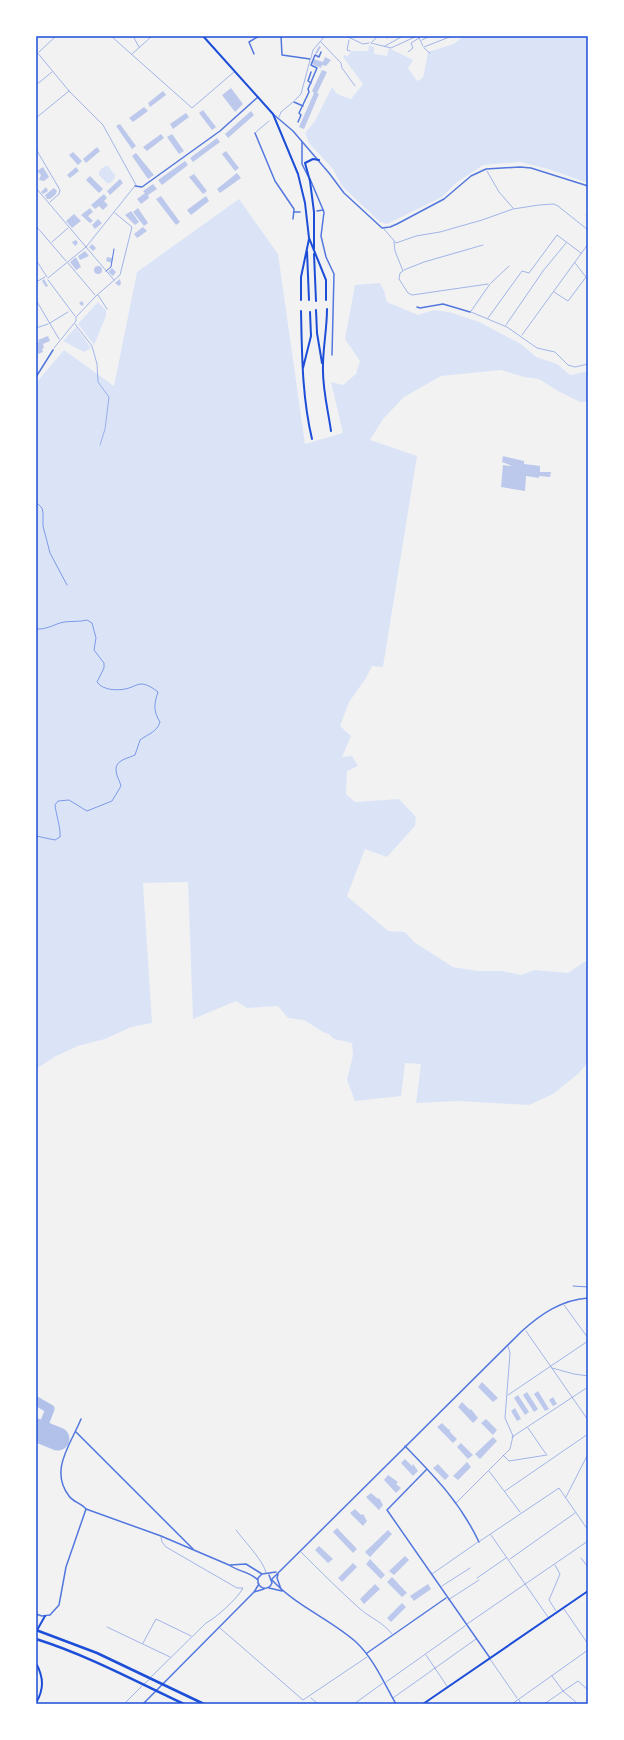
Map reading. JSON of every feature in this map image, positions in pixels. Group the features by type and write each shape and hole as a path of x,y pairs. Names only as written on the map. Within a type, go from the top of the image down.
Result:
{"highway":[{"path":"36,1631 97,1653 204,1704"},
{"path":"36,1639 58,1646 94,1661 184,1704"}],"main road":[{"path":"203,36 273,114 298,174 305,203 309,238 326,280 326,300"},
{"path":"316,300 314,212 310,178 306,163 313,159 319,160"},
{"path":"301,300 300,277 309,238"},
{"path":"307,248 309,300"},
{"path":"323,366 327,330 326,309"},
{"path":"316,310 317,334 323,366 324,392 331,431"},
{"path":"301,311 302,371 307,420 312,439"},
{"path":"302,371 310,336 310,312"},
{"path":"423,1704 588,1591"},
{"path":"36,1631 45,1616"},
{"path":"36,1663 42,1676 43,1684 36,1704"}],"street":[{"path":"254,54 249,42 259,36"},
{"path":"281,36 282,55 310,59"},
{"path":"298,122 309,92 308,89 317,68 311,65 315,55 319,57 321,52"},
{"path":"311,82 308,81 312,72"},
{"path":"135,186 142,187 220,131 258,97"},
{"path":"294,102 303,106"},
{"path":"273,114 319,160 344,193 382,228 397,224 444,199 471,176 486,169 520,167 531,168 588,186"},
{"path":"255,134 275,181 292,205 294,212 293,219"},
{"path":"302,142 302,164 310,178 323,210 321,236 326,257 334,274 332,355"},
{"path":"317,211 323,210"},
{"path":"294,212 300,212"},
{"path":"106,271 110,267 114,249"},
{"path":"417,307 420,308 443,304 470,312"},
{"path":"36,377 53,350"},
{"path":"254,1592 271,1585 272,1580 278,1572 524,1328 542,1314 563,1303 588,1298"},
{"path":"81,1419 60,1463 63,1484 69,1497 86,1509 161,1536 236,1569 247,1571 258,1580 259,1584 254,1592 144,1704"},
{"path":"76,1432 194,1550"},
{"path":"405,1446 456,1503 468,1519 479,1542"},
{"path":"427,1469 387,1510 439,1588 490,1658"},
{"path":"36,1614 45,1616 53,1612 59,1605 66,1567 86,1509"},
{"path":"229,1565 246,1564 262,1574 278,1572"},
{"path":"278,1572 277,1578 282,1591"},
{"path":"258,1580 262,1574"},
{"path":"268,1574 282,1591 342,1630 368,1655 396,1704"},
{"path":"259,1584 266,1588 282,1591"},
{"path":"368,1655 446,1598"}],"lane":[{"path":"36,54 56,36"},
{"path":"111,36 192,108 235,71"},
{"path":"133,36 139,47"},
{"path":"131,54 152,36"},
{"path":"278,118 281,112 294,102 301,94 313,50 325,36"},
{"path":"346,36 363,44 371,43 391,48 418,36 430,53"},
{"path":"371,43 378,36"},
{"path":"384,46 403,36"},
{"path":"420,40 430,36"},
{"path":"424,46 452,36"},
{"path":"408,52 413,48 411,43 420,38"},
{"path":"350,39 347,50 350,51"},
{"path":"320,41 341,63 342,68 355,86"},
{"path":"36,50 69,91 103,125 136,184 86,247 48,278"},
{"path":"36,85 53,71"},
{"path":"36,118 69,91"},
{"path":"255,134 269,121"},
{"path":"36,149 60,190 59,194 49,203"},
{"path":"486,169 499,192 513,209"},
{"path":"36,188 114,280"},
{"path":"394,242 447,230 513,209 554,204 588,230"},
{"path":"53,350 74,323 76,317 97,294 121,273 132,227 114,213"},
{"path":"36,226 96,296"},
{"path":"51,242 69,227"},
{"path":"382,228 394,242 395,251 403,271"},
{"path":"488,318 522,271 529,273 557,235 581,253"},
{"path":"505,326 543,271 567,242"},
{"path":"521,336 588,244"},
{"path":"483,245 424,262 400,273 399,279 408,293 412,295 490,284"},
{"path":"36,260 70,311 76,317"},
{"path":"552,292 568,301 586,277 574,262"},
{"path":"509,266 490,284 470,312 505,326 537,348 555,352 568,365 575,366 588,364"},
{"path":"36,282 46,276"},
{"path":"97,294 108,309"},
{"path":"36,300 49,324 60,340"},
{"path":"36,328 49,324 70,311"},
{"path":"74,323 92,346 97,364 98,382 109,398 105,429 100,445"},
{"path":"563,1303 588,1338"},
{"path":"524,1328 588,1420"},
{"path":"507,1396 588,1341"},
{"path":"456,1503 510,1449 512,1437 505,1418 510,1353 507,1345"},
{"path":"552,1368 588,1376"},
{"path":"512,1437 588,1387"},
{"path":"503,1455 509,1461 547,1455 528,1427"},
{"path":"504,1491 588,1434"},
{"path":"566,1497 588,1454"},
{"path":"489,1470 521,1513"},
{"path":"430,1575 559,1488 588,1530"},
{"path":"508,1560 576,1512"},
{"path":"236,1530 249,1549 264,1565 268,1574"},
{"path":"490,1534 549,1618"},
{"path":"124,1704 206,1623 212,1620 234,1600 243,1588 237,1588 166,1547 162,1542 161,1536"},
{"path":"354,1704 588,1541"},
{"path":"300,1550 361,1609 385,1625 392,1636"},
{"path":"477,1578 506,1557"},
{"path":"581,1558 588,1567"},
{"path":"554,1564 560,1574 550,1600 557,1612"},
{"path":"439,1588 470,1568"},
{"path":"448,1600 479,1580"},
{"path":"563,1608 588,1644"},
{"path":"143,1643 156,1619 193,1637"},
{"path":"107,1627 172,1657"},
{"path":"219,1628 303,1700 310,1697 368,1655"},
{"path":"392,1698 476,1639"},
{"path":"512,1704 588,1650"},
{"path":"425,1654 448,1687"},
{"path":"490,1658 521,1704"},
{"path":"552,1676 563,1691 578,1704"},
{"path":"544,1704 578,1681 588,1690"},
{"path":"310,1697 318,1704"}],"path":[{"path":"36,502 42,508 43,526 50,553 67,585"},
{"path":"36,629 46,629 66,622 77,623 87,620 92,623 96,638 94,650 104,663 104,668 97,682 100,687 106,689 127,689 143,684 154,688 158,692 154,714 160,722 159,728 140,740 135,755 121,761 117,765 115,770 121,786 112,801 101,804 87,811 69,800 58,801 55,805 57,822 61,831 60,837 56,840 36,836"}],"shaded area":[{"path":"463,36 473,38 475,36 588,36 588,183 548,169 520,162 483,165 456,183 442,197 387,224 380,222 342,186 333,169 309,143 305,133 315,121 332,87 337,94 351,99 363,84 343,57 344,55 348,56 351,51 368,51 369,45 374,47 374,54 387,56 389,48 413,60 408,68 417,81 423,78 428,52 454,44"},
{"path":"105,166 108,166 115,175 115,178 110,183 107,183 99,175 99,171"},
{"path":"239,199 278,254 305,444 343,433 331,382 343,385 356,374 360,361 345,339 355,285 380,283 387,302 418,315 434,310 449,312 479,322 521,344 536,357 557,364 570,375 588,371 588,402 580,402 539,379 524,377 501,370 441,376 404,397 383,419 370,440 417,456 383,667 372,666 366,678 349,702 340,726 351,736 342,757 352,756 358,766 347,771 346,794 355,802 399,799 416,817 415,826 387,857 365,849 347,896 388,931 405,932 414,942 453,967 477,971 502,971 521,975 534,970 568,973 584,962 588,962 588,1062 579,1073 553,1094 529,1105 458,1101 416,1103 421,1064 405,1063 401,1096 355,1101 347,1080 353,1055 352,1043 334,1039 329,1034 304,1020 288,1018 278,1006 247,1008 236,1001 193,1019 188,882 143,883 152,1023 131,1027 105,1039 78,1046 56,1056 36,1069 36,383 64,350 114,386 137,272"},
{"path":"98,302 106,310 106,316 94,345 78,324"},
{"path":"76,327 91,348 84,352 63,341"}],"building":[{"path":"319,46 321,47 317,54 315,53"},
{"path":"325,57 331,60 326,66 322,65 321,68 312,64 314,59 323,62"},
{"path":"322,70 327,72 317,93 319,94 304,129 299,127 314,93 312,91"},
{"path":"231,88 243,104 235,112 222,95"},
{"path":"163,91 166,95 150,107 148,103"},
{"path":"144,107 148,111 133,122 129,118"},
{"path":"203,110 216,127 212,130 199,113"},
{"path":"251,111 254,115 228,138 225,134"},
{"path":"186,113 189,117 173,129 170,124"},
{"path":"120,124 136,146 132,149 116,126"},
{"path":"161,134 164,138 147,151 143,147"},
{"path":"172,134 184,151 179,154 167,137"},
{"path":"217,138 220,142 193,162 190,158"},
{"path":"97,147 100,151 86,163 83,159"},
{"path":"226,151 239,168 235,171 222,154"},
{"path":"73,152 82,161 78,165 69,155"},
{"path":"136,153 154,175 148,179 132,156"},
{"path":"185,161 188,165 162,185 158,180"},
{"path":"43,167 49,177 44,181 39,180 41,175 37,171"},
{"path":"76,167 79,171 70,178 67,175"},
{"path":"237,173 241,178 220,193 217,189"},
{"path":"194,174 207,191 203,194 189,177"},
{"path":"90,176 103,189 99,193 86,180"},
{"path":"120,179 123,183 110,195 107,191"},
{"path":"153,184 157,189 148,195 149,198 141,204 137,199 145,193 143,191"},
{"path":"46,187 48,191 43,194 41,192"},
{"path":"54,188 57,191 56,194 50,199 47,199 45,195"},
{"path":"104,194 107,198 104,201 108,205 103,210 99,206 95,209 91,205"},
{"path":"161,196 180,222 176,225 156,199"},
{"path":"206,196 209,201 191,215 187,210"},
{"path":"90,208 93,212 88,216 93,221 90,223 81,215"},
{"path":"138,208 148,223 144,226 133,212"},
{"path":"131,211 139,222 135,225 125,215"},
{"path":"74,214 81,221 72,228 66,221"},
{"path":"98,219 102,223 95,229 92,225"},
{"path":"143,227 147,231 137,238 134,234"},
{"path":"76,240 78,243 75,246 72,242"},
{"path":"92,244 96,248 93,251 89,247"},
{"path":"85,251 89,256 80,260 78,256"},
{"path":"76,257 81,267 76,270 70,262"},
{"path":"107,257 112,258 112,263 106,261"},
{"path":"98,266 101,267 101,273 98,274 95,273 94,270 95,267"},
{"path":"112,268 116,272 113,276 108,272"},
{"path":"44,279 48,286 46,287 42,281"},
{"path":"120,279 121,284 119,286 115,283"},
{"path":"82,301 84,304 82,306 79,303"},
{"path":"48,336 50,341 43,344 43,352 38,354 36,343 39,342 38,340"},
{"path":"503,456 524,461 524,464 540,466 540,472 551,472 550,477 539,476 539,478 526,476 525,491 501,487 503,465 511,466 502,462"},
{"path":"482,1382 498,1398 493,1402 478,1387"},
{"path":"538,1391 549,1409 545,1411 534,1394"},
{"path":"527,1392 538,1409 534,1412 523,1395"},
{"path":"518,1395 529,1412 525,1415 514,1398"},
{"path":"553,1397 557,1404 553,1406 549,1400"},
{"path":"462,1402 470,1410 471,1409 478,1418 473,1423 458,1407"},
{"path":"515,1408 521,1419 517,1421 511,1411"},
{"path":"486,1419 497,1430 493,1435 481,1423"},
{"path":"442,1423 449,1430 450,1429 450,1432 457,1439 453,1443 437,1427"},
{"path":"493,1437 497,1441 480,1459 475,1454"},
{"path":"461,1443 473,1455 468,1459 457,1447"},
{"path":"405,1459 412,1466 413,1464 418,1471 413,1476 401,1463"},
{"path":"467,1462 471,1467 458,1480 453,1476"},
{"path":"438,1464 449,1476 445,1480 433,1468"},
{"path":"388,1475 398,1482 396,1484 401,1488 396,1493 384,1480"},
{"path":"371,1493 378,1499 379,1498 383,1505 379,1510 366,1497"},
{"path":"355,1509 361,1515 363,1514 367,1521 363,1526 350,1513"},
{"path":"337,1528 357,1549 353,1553 333,1532"},
{"path":"388,1530 392,1534 370,1557 365,1552"},
{"path":"319,1546 333,1559 328,1563 315,1550"},
{"path":"405,1556 409,1560 394,1575 389,1571"},
{"path":"370,1559 385,1575 381,1579 366,1564"},
{"path":"353,1563 357,1567 342,1582 338,1578"},
{"path":"392,1577 407,1593 402,1597 387,1582"},
{"path":"375,1584 380,1589 364,1604 360,1599"},
{"path":"428,1584 431,1589 414,1601 410,1596"},
{"path":"402,1603 406,1607 391,1622 387,1618"}],"taxiway":[{"path":"36,1401 50,1409 41,1432"}],"runway":[{"path":"36,1430 58,1439"}],"railway":[{"path":"573,1286 588,1287"}]}
